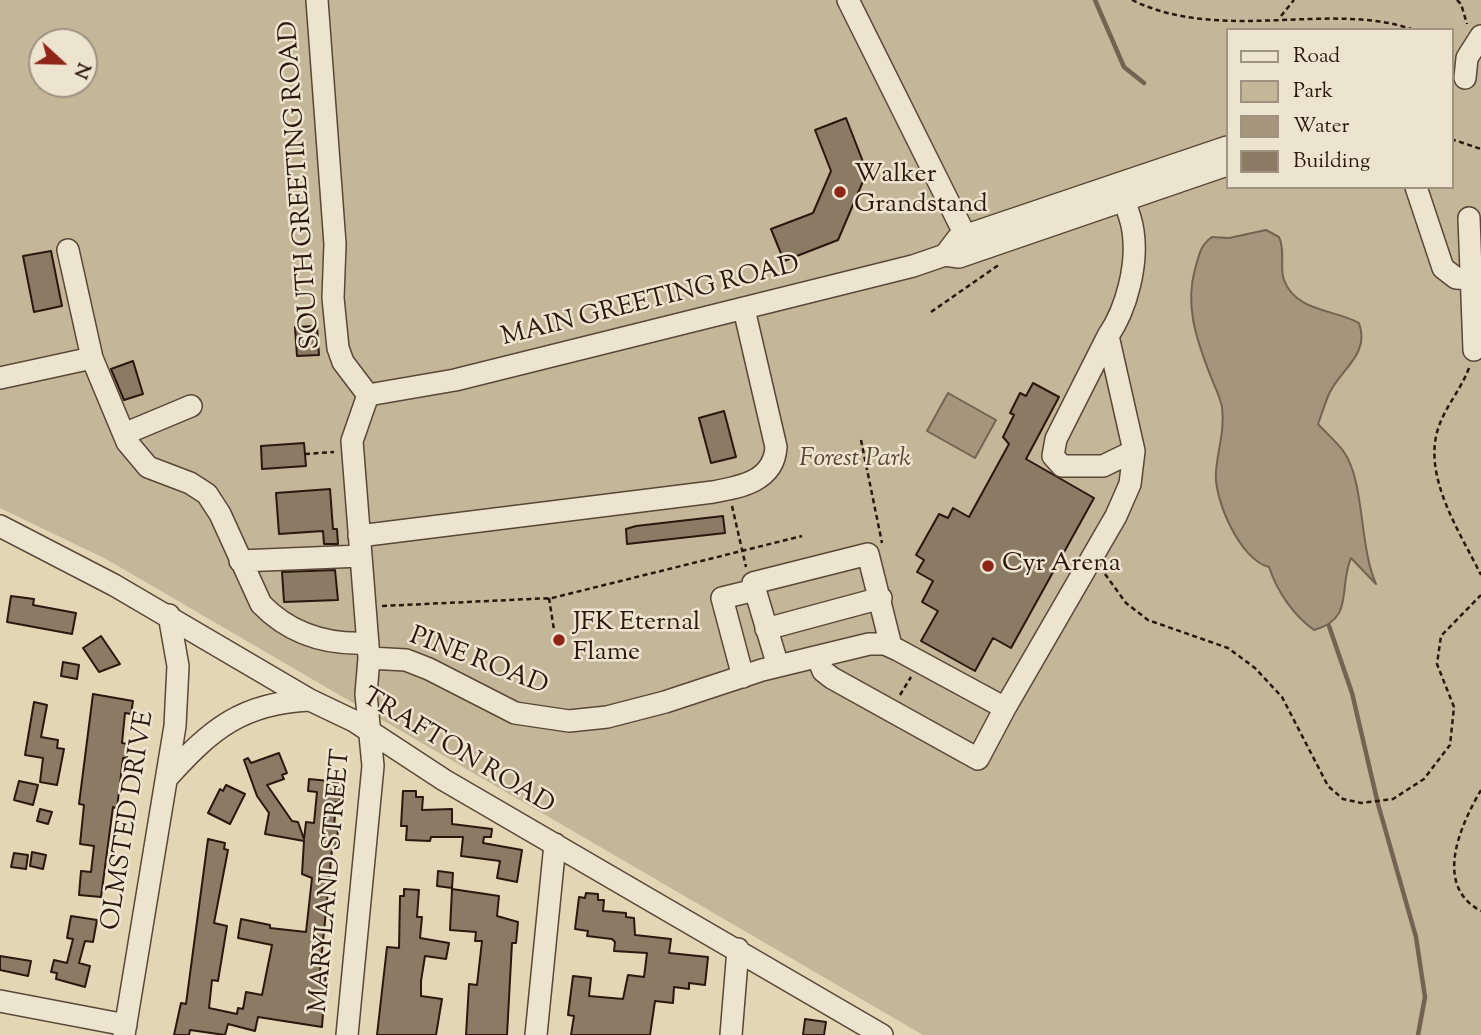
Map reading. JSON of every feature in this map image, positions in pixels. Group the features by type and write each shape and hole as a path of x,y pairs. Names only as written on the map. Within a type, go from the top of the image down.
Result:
{"street":[{"name":"SOUTH GREETING ROAD","path":"317,0 335,244 333,298 338,348 343,362 368,395"},
{"path":"848,0 965,235"},
{"path":"1466,78 1467,58 1481,36"},
{"name":"MAIN GREETING ROAD","path":"368,395 455,380 945,256 964,255 1226,147"},
{"name":"MAIN GREETING ROAD","path":"945,256 953,241 965,235 1226,165"},
{"path":"1417,189 1443,268 1456,278 1471,279"},
{"path":"1121,192 1133,231 1134,257 1121,311 1059,430 1053,456 1062,466 1079,468 1110,464 1134,451"},
{"path":"1469,218 1474,350"},
{"name":"PINE ROAD","path":"68,250 92,358 124,434 148,467 190,483 207,494 220,514 261,604 281,621 310,636 406,660 450,678 515,713 551,720 607,717 778,666 818,659 869,644 891,646"},
{"path":"240,561 360,546 728,489 762,477 776,455 775,438 744,309"},
{"path":"818,659 823,671 832,678 978,759 1125,498 1134,451 1108,336"},
{"path":"0,378 92,358"},
{"path":"368,395 352,441 369,650 366,694 372,732"},
{"path":"124,434 191,406"},
{"name":"TRAFTON ROAD","path":"0,526 169,615 310,700 372,732 444,780 882,1035"},
{"path":"743,677 722,598 868,554 891,646 1005,708"},
{"path":"754,587 778,666"},
{"path":"765,629 881,598"},
{"name":"OLMSTED DRIVE","path":"125,1030 167,778 178,686 176,649 169,615"},
{"path":"167,778 202,741 238,715 273,703 310,700"},
{"name":"MARYLAND STREET","path":"347,1035 373,766 372,732"},
{"path":"536,1035 555,844"},
{"path":"731,1035 738,949"},
{"path":"0,1001 125,1030"}],"path":[{"path":"1132,0 1180,16 1369,16 1407,28"},
{"path":"1280,17 1294,0"},
{"path":"1453,140 1481,149"},
{"path":"1474,350 1468,371 1438,429 1435,461 1452,516 1481,575"},
{"path":"305,454 344,451"},
{"path":"728,489 745,563 754,587"},
{"path":"365,607 549,598 802,536"},
{"path":"1092,558 1126,603 1148,621 1228,648 1255,668 1282,697 1328,786 1343,799 1367,802 1387,800 1423,779 1450,745 1454,706 1437,664 1441,636 1481,594"},
{"path":"549,598 554,630"},
{"path":"1481,790 1466,816 1455,849 1456,881 1466,904 1481,911"}],"green space":[{"name":"Forest Park","path":"0,0 1481,0 1481,1035 923,1035 106,559 0,508"}],"water":[{"path":"1266,230 1279,237 1284,280 1297,298 1306,304 1359,323 1361,334 1358,352 1330,392 1318,424 1341,448 1351,465 1367,552 1376,584 1351,558 1340,610 1327,625 1314,630 1287,602 1269,567 1248,553 1224,512 1216,483 1222,407 1193,321 1192,282 1200,251 1208,240 1212,237 1229,238"},
{"path":"948,393 996,420 975,458 927,431"}],"building":[{"name":"Walker Grandstand","path":"846,118 867,172 838,240 784,261 771,229 813,213 831,171 815,130"},
{"path":"51,251 62,306 34,312 23,256"},
{"path":"317,326 319,355 297,356 295,327"},
{"path":"133,361 143,394 124,400 111,369"},
{"name":"Cyr Arena","path":"1033,383 1059,397 1026,459 1094,498 1011,648 993,638 975,671 921,641 938,611 922,602 933,581 917,572 924,560 916,555 939,514 948,518 953,508 969,517 1009,444 1003,437 1014,415 1010,413 1020,393 1026,396"},
{"path":"724,411 736,457 711,463 699,418"},
{"path":"304,443 306,466 262,469 261,446"},
{"path":"330,489 333,529 337,529 338,544 324,544 323,531 279,534 276,493"},
{"path":"723,516 725,533 627,544 626,529 636,526"},
{"path":"335,570 338,600 284,602 282,572"},
{"path":"11,596 34,599 33,605 76,613 72,634 7,622"},
{"path":"101,636 120,664 99,672 83,648"},
{"path":"63,662 79,665 77,679 61,676"},
{"path":"93,694 133,701 131,714 125,713 122,743 128,744 127,758 123,758 117,808 113,807 101,897 79,895 81,871 91,872 94,846 80,844 84,805 79,804"},
{"path":"34,702 47,705 41,737 58,740 57,748 64,749 57,785 40,782 43,758 25,755"},
{"path":"279,753 287,773 282,775 284,779 267,785 292,821 298,822 304,839 306,822 314,823 317,792 308,791 309,779 339,782 338,788 342,788 340,802 336,802 334,828 338,829 336,850 332,850 320,972 326,973 322,1027 258,1017 255,1031 228,1024 225,1035 190,1030 189,1035 174,1035 181,1003 186,1004 208,839 225,843 224,849 228,850 214,923 227,926 218,981 212,980 209,1008 237,1014 238,1008 243,1009 246,992 262,995 272,945 238,938 241,919 270,925 270,928 306,932 312,878 302,874 304,841 265,834 269,813 257,796 244,760 248,758 251,763"},
{"path":"19,781 38,785 33,805 14,800"},
{"path":"226,785 245,794 230,824 208,813 220,789 223,791"},
{"path":"403,791 416,791 416,797 423,797 422,810 452,809 452,824 492,829 491,837 484,837 483,843 522,850 517,882 497,878 500,861 461,856 463,837 431,837 430,841 406,840 407,826 401,826"},
{"path":"40,809 52,812 48,824 37,821"},
{"path":"32,852 46,855 43,869 30,866"},
{"path":"14,853 28,855 26,869 11,867"},
{"path":"438,871 453,873 452,888 437,886"},
{"path":"404,889 419,890 417,917 422,917 420,938 449,943 446,959 425,956 421,981 421,996 442,999 436,1035 377,1035 387,947 399,948 400,896 404,896"},
{"path":"452,889 499,896 497,916 518,922 516,943 512,943 507,1035 466,1035 469,984 477,985 482,941 475,941 476,932 450,930"},
{"path":"586,893 598,894 598,900 604,900 603,911 626,913 626,917 634,918 635,935 671,939 669,953 708,957 705,985 689,983 689,989 674,987 673,1003 655,1001 650,1035 571,1035 574,1016 568,1015 573,976 591,978 589,996 623,999 628,975 644,977 647,953 614,951 615,942 612,939 587,936 588,931 575,929 579,897 585,898"},
{"path":"71,916 97,920 93,942 85,941 79,963 90,966 85,987 56,979 57,973 51,972 54,960 67,963 73,939 67,938"},
{"path":"0,956 31,961 28,976 0,970"},
{"path":"805,1019 826,1022 824,1035 803,1035"}],"waterway":[{"path":"1095,0 1124,67 1144,83"},
{"path":"1329,626 1352,693 1378,804 1416,937 1425,997 1418,1035"}],"place":[{"name":"Walker Grandstand","path":"840,192"},
{"name":"Cyr Arena","path":"988,566"},
{"name":"JFK Eternal Flame","path":"559,640"}]}
